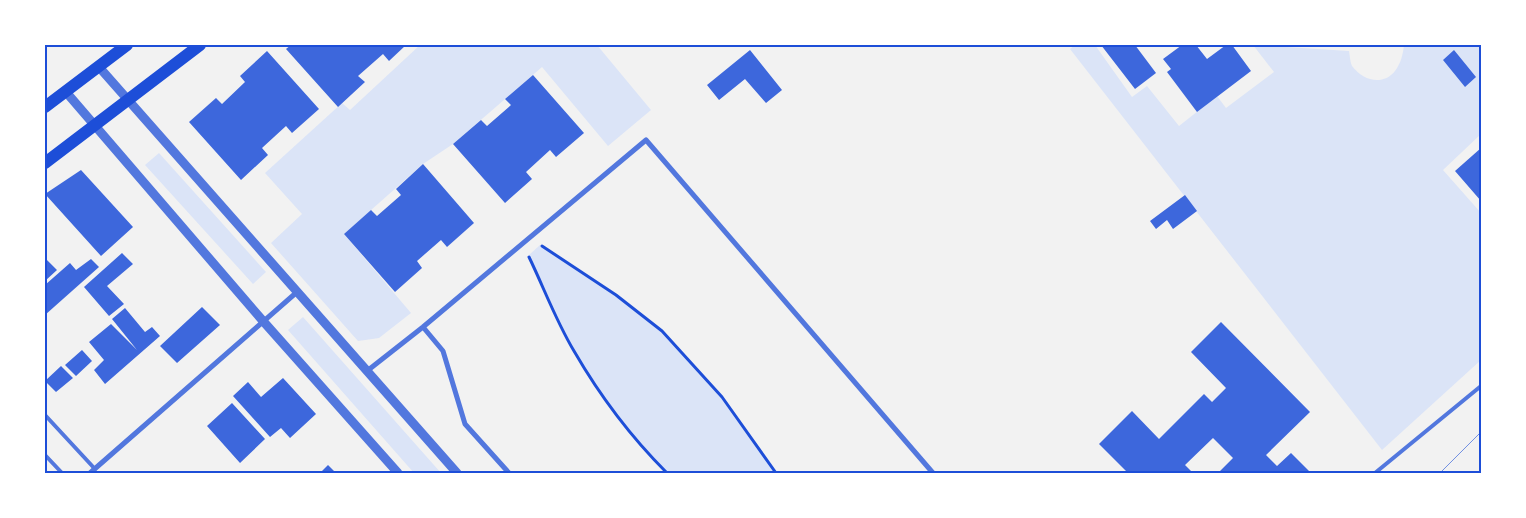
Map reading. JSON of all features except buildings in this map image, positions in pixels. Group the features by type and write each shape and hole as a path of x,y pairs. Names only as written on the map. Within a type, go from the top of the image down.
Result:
{"main road":[{"path":"45,107 127,45"},
{"path":"45,163 95,127 200,45"}],"street":[{"path":"99,66 457,473"},
{"path":"66,92 263,321 398,473"},
{"path":"367,371 423,327 646,140 933,473"},
{"path":"90,473 297,292"},
{"path":"423,327 443,351 466,424 509,473"}],"lane":[{"path":"1375,473 1481,386"},
{"path":"45,415 95,468"},
{"path":"45,455 62,473"}],"path":[{"path":"667,473 642,447 608,405 573,349 529,255 527,240 540,245 616,295 662,331 722,397 776,473"}],"shaded area":[{"path":"420,45 597,45 651,110 608,146 542,67 453,144 423,164 344,234 411,313 379,338 358,341 271,243 302,214 265,173 342,103 350,110"},
{"path":"1075,45 1095,45 1132,97 1147,86 1179,126 1217,96 1226,108 1274,72 1253,45 1349,51 1351,64 1357,71 1367,78 1379,80 1385,79 1395,71 1399,65 1404,45 1481,45 1481,134 1443,170 1481,213 1481,360 1382,450 1070,49"},
{"path":"159,153 266,272 253,284 145,165"},
{"path":"540,245 616,295 662,331 722,397 776,473 667,473 608,405 573,349 529,255"},
{"path":"303,317 441,473 414,473 288,330"}],"tram line":[{"path":"1440,473 1481,432"}]}
